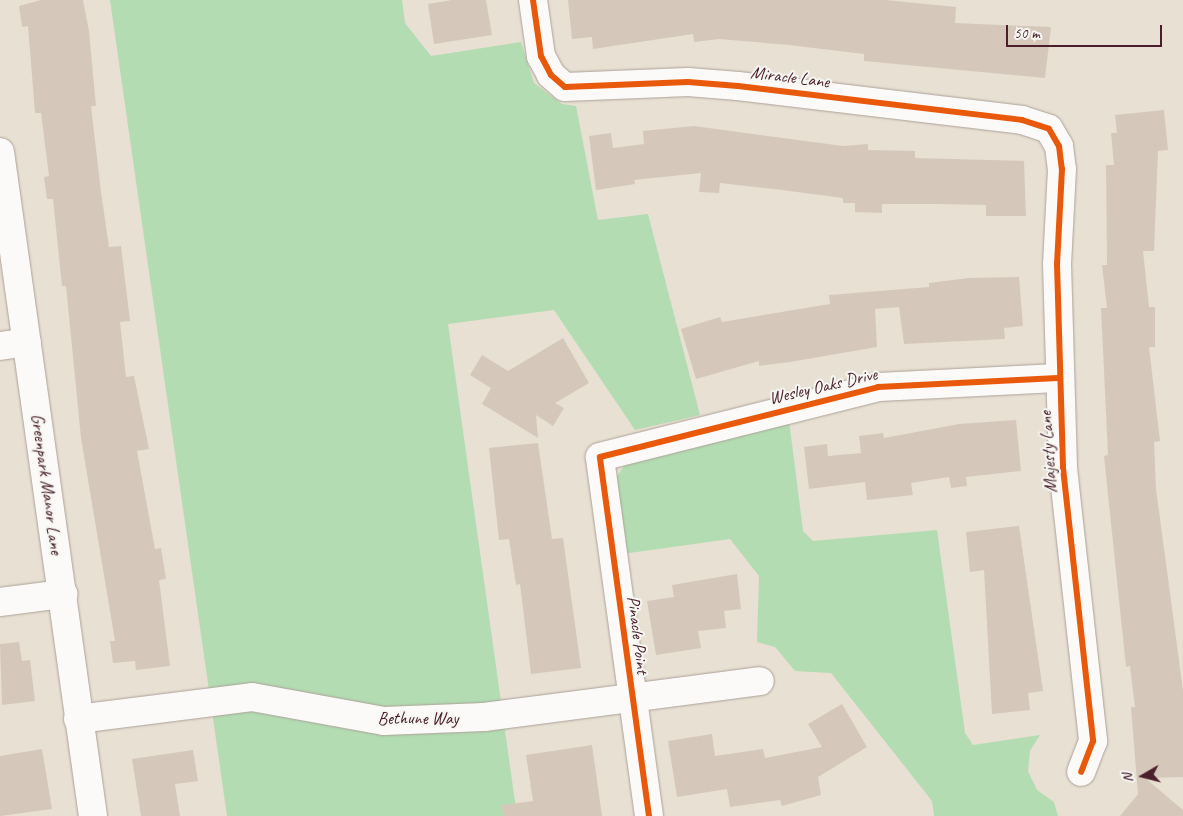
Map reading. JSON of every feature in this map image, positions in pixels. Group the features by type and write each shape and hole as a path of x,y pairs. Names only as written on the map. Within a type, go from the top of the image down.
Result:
{"street":[{"name":"Miracle Lane","path":"533,0 541,56 551,75 564,87 582,89 688,82 730,85 1022,120 1049,129"},
{"name":"Majesty Lane","path":"1049,129 1059,146 1062,169 1058,378 1071,561 1093,741 1081,772"},
{"name":"Greenpark Manor Lane","path":"0,152 93,816"},
{"path":"0,346 27,342"},
{"name":"Wesley Oaks Drive","path":"600,457 878,387 1058,378"},
{"name":"Pinacle Point","path":"600,457 649,816"},
{"path":"0,602 63,594"},
{"name":"Bethune Way","path":"78,719 252,697 384,721 484,717 632,700 760,681"}],"green space":[{"path":"110,0 402,0 405,23 431,56 521,42 534,83 562,104 576,106 598,220 648,214 700,415 635,430 554,310 448,324 517,816 227,816"},
{"path":"789,420 803,531 813,541 937,530 965,733 973,745 1040,735 1030,751 1028,771 1037,790 1054,802 1058,816 934,816 932,801 831,673 795,671 775,647 757,642 759,576 730,539 622,554 616,478 624,466"}],"building":[{"path":"41,0 83,0 89,31 96,106 91,106 109,247 121,246 130,321 120,322 126,377 134,376 149,449 137,451 155,549 161,548 166,579 159,580 170,666 136,670 135,661 113,663 110,641 115,641 81,438 66,286 62,286 53,199 47,199 44,177 49,176 41,113 35,113 28,26 22,27 19,6"},
{"path":"452,0 486,0 492,35 434,44 428,4"},
{"path":"568,0 885,0 956,7 955,23 1051,27 1045,78 864,61 864,54 789,45 719,39 694,42 693,34 593,49 592,37 572,39"},
{"path":"1164,110 1168,150 1158,151 1154,251 1143,251 1149,307 1155,307 1155,347 1149,347 1160,441 1154,442 1156,489 1183,690 1183,777 1145,778 1183,810 1183,816 1120,816 1138,794 1131,707 1135,707 1130,666 1126,667 1104,456 1108,455 1101,308 1107,308 1102,265 1107,265 1106,165 1114,165 1111,133 1117,133 1115,115"},
{"path":"694,126 843,146 868,144 868,150 915,151 915,158 1024,161 1026,216 986,216 986,205 882,204 882,213 855,212 855,203 843,203 843,198 720,183 719,193 699,192 701,173 634,180 635,184 596,190 589,136 611,133 613,148 644,144 643,131"},
{"path":"1019,277 1023,326 1004,328 1005,339 904,344 899,307 875,309 877,347 759,366 759,361 696,379 681,329 720,317 722,322 830,304 829,295 929,287 929,283 969,278"},
{"path":"563,338 589,383 555,403 564,408 553,426 536,415 538,438 482,404 491,388 470,375 482,355 508,371"},
{"path":"1016,420 1021,471 966,477 967,486 951,488 949,477 911,483 913,495 867,500 865,482 809,489 804,447 827,444 828,456 861,453 859,436 883,433 884,438 959,424"},
{"path":"538,443 552,539 563,538 581,668 531,674 520,584 516,585 509,539 499,540 489,448"},
{"path":"1019,526 1043,691 1028,693 1030,710 992,714 984,570 970,572 966,532"},
{"path":"737,574 741,609 724,611 726,628 698,631 701,648 656,655 647,601 674,597 672,585"},
{"path":"19,642 22,661 30,660 35,701 2,705 0,644"},
{"path":"842,704 867,747 818,777 821,795 782,806 780,800 730,807 727,789 677,797 668,741 712,734 715,756 763,749 765,758 822,747 808,724"},
{"path":"592,745 602,816 503,816 502,805 533,801 526,755"},
{"path":"42,749 52,809 0,816 0,756"},
{"path":"193,750 198,781 175,784 180,816 141,816 132,759"}],"cycle path":[{"path":"533,0 541,56 551,75 565,87 688,82 738,86 1022,120 1049,129 1059,146 1062,169 1057,264 1063,468 1093,741 1081,772"},
{"path":"649,816 600,457 878,387 1058,378"}]}
